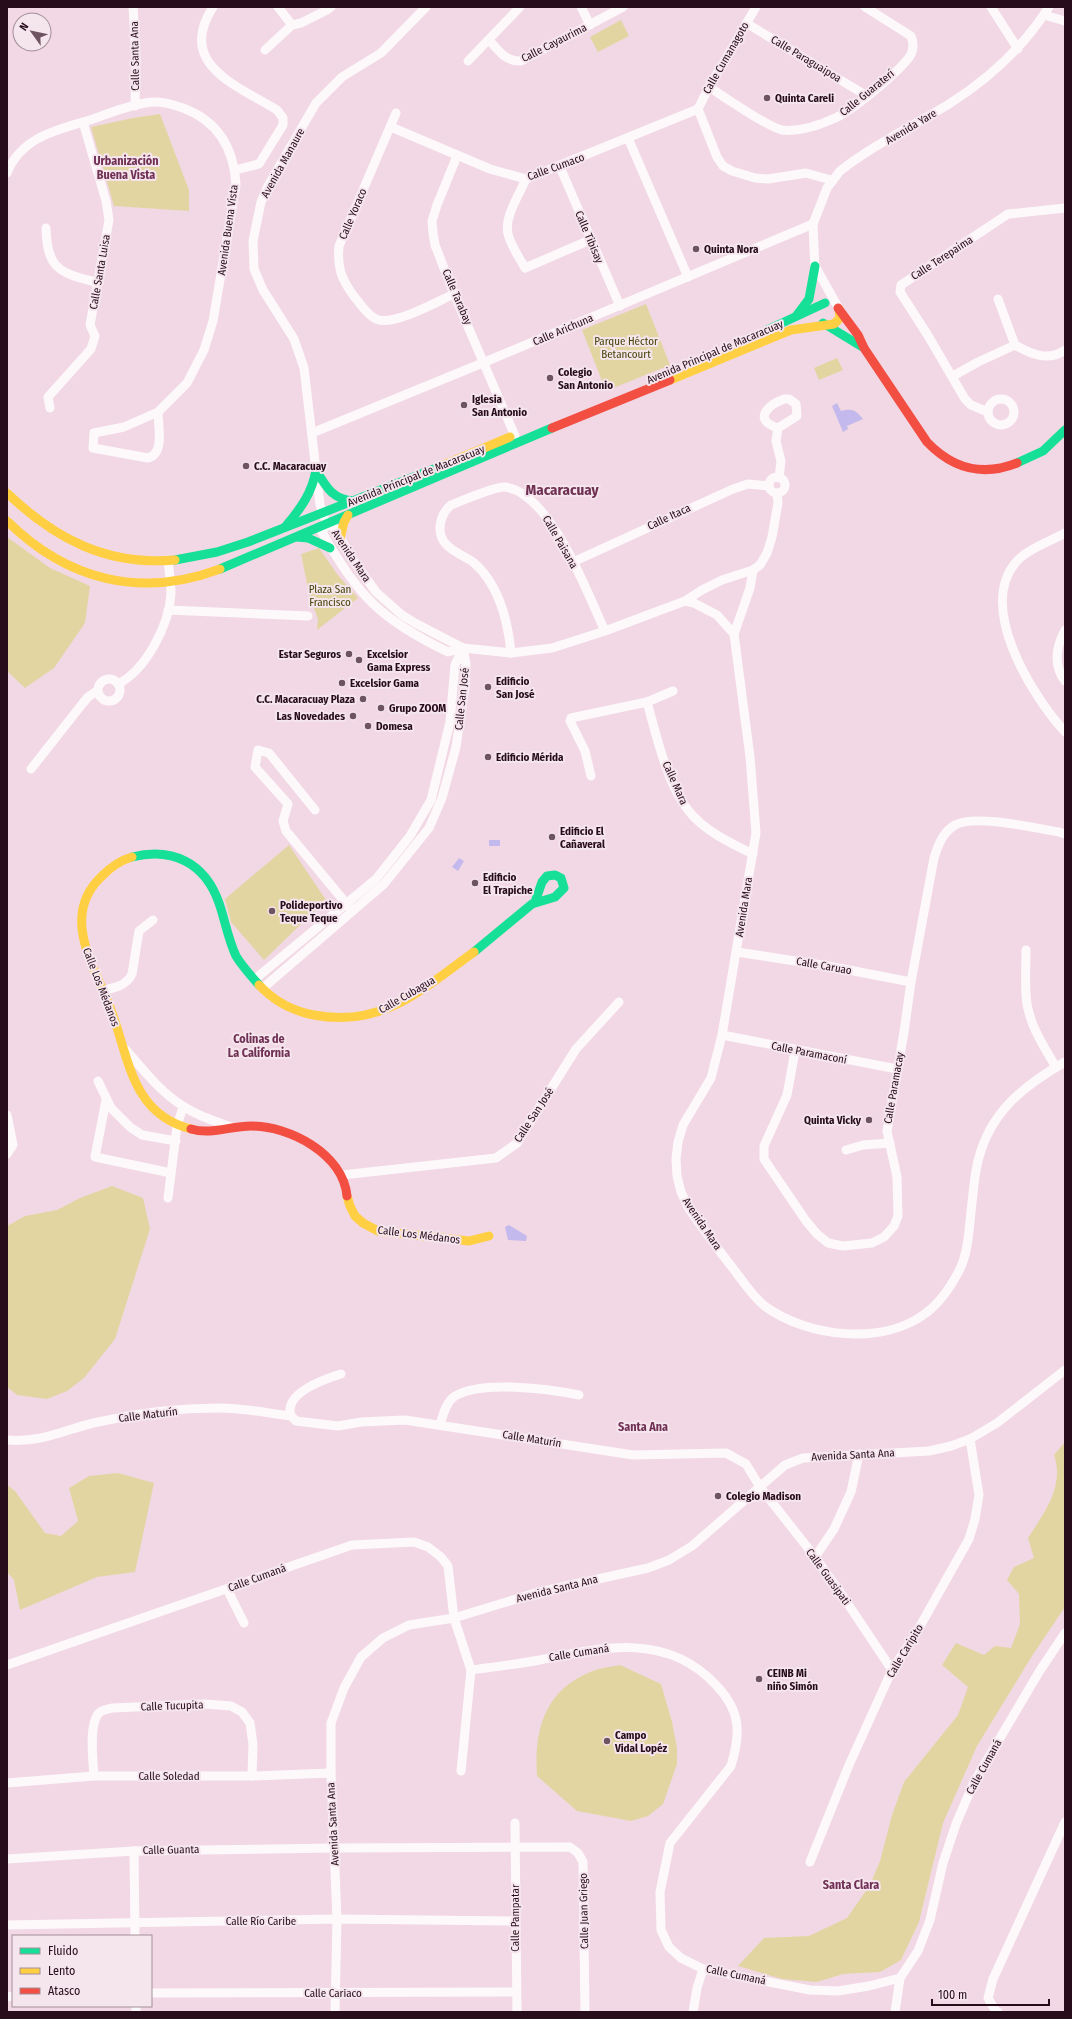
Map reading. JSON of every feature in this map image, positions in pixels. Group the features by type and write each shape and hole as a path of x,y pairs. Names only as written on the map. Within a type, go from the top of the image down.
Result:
{"street":[{"name":"Calle Santa Ana","path":"133,7 136,58 135,106"},
{"path":"213,7 206,18 200,43 203,54 208,63 226,79 277,110 283,118 283,125 259,164 235,170"},
{"path":"278,7 292,25"},
{"path":"265,50 292,25 307,20 331,7"},
{"name":"Avenida Manaure","path":"327,524 322,513 304,368 300,353 288,326 262,290 254,269 253,242 261,202 268,186 316,103 342,77 381,53 426,7"},
{"path":"468,61 490,41 520,7"},
{"path":"581,7 590,25"},
{"name":"Calle Cayaurima","path":"490,41 505,58 512,62 521,61 623,7"},
{"name":"Calle Cumanagoto","path":"698,109 709,87 756,7"},
{"name":"Calle Guaraterí","path":"709,87 770,125 780,129 790,130 813,126 837,118 867,96 906,61 913,49 914,42 906,32 865,7"},
{"path":"991,7 1018,49"},
{"path":"1047,11 1065,21"},
{"name":"Avenida Yare","path":"820,308 815,266 813,224 831,180 848,164 951,103 985,78 1018,49 1047,11"},
{"name":"Calle Paraguaipoa","path":"746,23 867,96"},
{"name":"Avenida Buena Vista","path":"7,173 16,156 34,139 46,133 146,103 165,102 188,110 209,122 226,143 235,170 235,192 213,321 204,350 187,383 158,412 124,427 94,434 93,448 148,458 153,457 157,453 159,447 158,412"},
{"path":"698,109 717,157 723,166 732,171 755,178 768,179 806,173 831,180"},
{"name":"Calle Cumaco","path":"391,127 490,169 526,179 560,167 698,109"},
{"name":"Calle Yoraco","path":"396,113 339,246 338,258 343,282 363,307 378,320 384,321 402,317 454,294"},
{"name":"Calle Santa Luisa","path":"50,408 48,397 91,349 95,336 90,325 99,283 109,220 103,190 82,122"},
{"path":"628,138 688,277"},
{"name":"Calle Tarabay","path":"457,156 432,221 435,245 454,294 485,362 515,436"},
{"name":"Calle Tibisay","path":"560,167 590,240 620,306"},
{"path":"526,179 513,209 508,227 511,242 525,268 590,240"},
{"name":"Calle Terepaima","path":"988,412 971,405 965,399 953,376 900,292 901,285 1008,214 1065,208"},
{"name":"Calle Arichuna","path":"312,433 620,306 813,224"},
{"path":"46,228 49,256 54,263 67,274 99,283"},
{"path":"795,318 809,299 815,266"},
{"name":"Avenida Yare","path":"815,266 839,309"},
{"path":"998,299 1015,345 1027,352 1040,356 1049,356 1065,350"},
{"path":"864,348 821,322 820,308 832,303 839,309 858,335 864,348 933,450 937,455 960,466 983,470 1007,468 1043,450 1065,430"},
{"name":"Avenida Principal de Macaracuay","path":"7,493 36,520 58,536 98,554 120,559 152,562 209,554 354,501 515,436 820,308"},
{"name":"Avenida Principal de Macaracuay","path":"7,521 38,549 81,572 105,579 153,584 170,583 209,574 791,330 829,325 837,322 840,313 839,309"},
{"path":"953,376 978,362 1015,345"},
{"path":"777,493 782,490 784,485 779,478 781,461 776,441 778,428"},
{"path":"316,470 336,498 345,502 354,501"},
{"path":"286,527 310,495 316,470"},
{"path":"777,493 771,491 769,486 773,479 779,478"},
{"name":"Calle Itaca","path":"573,562 733,489 748,484 769,486"},
{"name":"Calle Paisana","path":"511,653 509,632 504,612 488,580 474,563 445,544 440,533 441,520 444,511 465,500 503,487 522,492 544,512 573,562 605,630"},
{"path":"685,602 694,603 717,615 734,634 750,588 753,570 760,565 767,552 772,537 778,503 777,493"},
{"path":"340,539 344,522 348,515"},
{"name":"Avenida Mara","path":"463,648 415,623 390,606 376,592 353,560 334,527 327,524 322,532 330,548 362,594 390,620 416,636 448,652 463,648 511,653 552,648 685,602 702,590 722,580 753,570"},
{"path":"1065,533 1020,558 1004,587 1003,601 1004,618 1017,657 1041,702 1065,732"},
{"path":"297,537 308,538 330,548"},
{"path":"118,684 126,680 138,669 150,653 162,628 171,594 168,560"},
{"path":"168,610 308,616"},
{"path":"1065,630 1060,640 1056,659 1065,682"},
{"name":"Avenida Mara","path":"734,634 755,802 756,833 722,1036 711,1078 683,1125 678,1142 676,1159 681,1192 700,1225 746,1285 765,1306 785,1318 804,1326 842,1334 878,1332 912,1322 926,1313 951,1286 962,1262 968,1230 975,1173 983,1145 989,1131 996,1119 1013,1098 1065,1062"},
{"name":"Calle San José","path":"255,979 376,879 410,836 431,800 450,722 454,665 463,648"},
{"name":"Calle San José","path":"263,988 384,884 429,828 442,798 460,724 465,687 466,664 463,648"},
{"path":"31,769 88,697 97,691 99,684 105,679 112,679 118,684 120,691 114,700 104,700 97,691"},
{"path":"591,776 586,755 570,721 571,718 646,702 673,691"},
{"name":"Calle Mara","path":"646,702 672,782 688,810 700,823 753,854"},
{"path":"450,722 460,724"},
{"path":"315,810 269,753 258,750 255,767 288,804 283,821 286,831 353,911"},
{"name":"Calle Paramacay","path":"795,1051 787,1095 764,1146 764,1159 806,1221 817,1234 828,1243 843,1246 872,1243 884,1237 894,1226 898,1216 897,1177 887,1131 911,982 934,858 941,840 947,831 963,822 981,821 1065,834"},
{"name":"Calle Los Médanos","path":"255,979 237,957 218,895 204,875 186,861 155,853 138,855 116,863 100,876 87,894 81,916 83,941 104,990 124,1048 128,1070 144,1098 161,1115 177,1126 197,1131 216,1131 232,1127 262,1126 294,1136 326,1156 342,1175 348,1188 350,1209 355,1216 369,1228 378,1231 469,1240 489,1236"},
{"name":"Calle Cubagua","path":"255,979 275,1000 306,1012 343,1020 373,1014 394,1005 452,968 492,938 535,902"},
{"path":"104,990 126,983 130,979 139,931 153,920"},
{"path":"1026,950 1026,994 1028,1011 1032,1025 1056,1067"},
{"name":"Calle Caruao","path":"737,952 828,966 911,982"},
{"name":"Calle San José","path":"342,1175 496,1158 508,1151 517,1143 576,1049 619,1002"},
{"name":"Calle Paramaconí","path":"722,1036 795,1051 897,1069"},
{"name":"Calle Los Médanos","path":"124,1048 164,1092 183,1107 206,1118 232,1127"},
{"path":"98,1081 105,1092 106,1100 95,1157 171,1173"},
{"path":"106,1100 119,1118 142,1135 176,1141"},
{"path":"168,1198 177,1126 183,1107"},
{"path":"7,1115 9,1136 14,1145 7,1154"},
{"path":"846,1150 862,1145 890,1143"},
{"name":"Avenida Santa Ana","path":"335,2012 337,1919 331,1773 331,1723 344,1688 361,1657 383,1638 409,1625 454,1618 539,1592 648,1568 669,1560 692,1546 785,1464 803,1458 929,1451 951,1446 970,1439 997,1423 1065,1370"},
{"path":"291,1416 290,1411 295,1397 319,1381 341,1374"},
{"path":"440,1425 448,1404 454,1396 469,1390 502,1388 551,1389 579,1395"},
{"name":"Calle Maturín","path":"7,1440 24,1441 66,1432 98,1422 146,1414 219,1408 291,1416 296,1421 338,1426 361,1422 405,1420 632,1455 726,1453 746,1464 760,1487"},
{"name":"Calle Caripito","path":"810,1862 849,1765 892,1670 915,1636 969,1539 975,1519 979,1495 970,1439"},
{"path":"815,1557 834,1529 851,1492 859,1454"},
{"name":"Calle Guasipati","path":"760,1487 815,1557 892,1670"},
{"name":"Calle Cumaná","path":"7,1665 352,1545 414,1542 433,1550 448,1566 454,1618 472,1670 461,1771"},
{"path":"227,1589 244,1623"},
{"name":"Calle Cumaná","path":"472,1670 533,1661 595,1648 624,1647 651,1650 681,1658 708,1676 724,1693 735,1710 737,1737 731,1766 670,1844 660,1892 661,1930 669,1947 681,1958 703,1968 810,1990 838,1991 868,1986 900,1978 918,1951 930,1920 943,1863 954,1830 974,1782 1039,1672 1065,1633"},
{"name":"Calle Tucupita","path":"94,1776 92,1741 96,1717 101,1711 112,1708 205,1704 231,1706 242,1712 250,1723 253,1744 252,1776"},
{"name":"Calle Soledad","path":"7,1783 94,1776 252,1776 331,1773"},
{"path":"998,2012 995,2010 988,1998 993,1979 1065,1822"},
{"name":"Calle Pampatar","path":"514,1823 516,2012"},
{"name":"Calle Juan Griego","path":"515,1848 570,1847 578,1853 583,1862 585,2012"},
{"name":"Calle Guanta","path":"7,1859 134,1851 334,1848 515,1848"},
{"path":"134,1851 135,1935"},
{"name":"Calle Río Caribe","path":"7,1925 337,1919 514,1921"},
{"path":"693,2012 697,1988 703,1968"},
{"path":"895,2012 900,1978"},
{"name":"Calle Cariaco","path":"152,1993 516,1992"}],"green space":[{"path":"621,20 629,36 598,52 590,37"},
{"path":"160,114 189,190 189,211 114,206 91,127"},
{"name":"Parque Héctor Betancourt","path":"646,304 670,365 606,391 582,330"},
{"path":"837,358 843,370 819,380 814,368"},
{"path":"7,537 50,568 90,586 85,623 54,668 25,688 7,671"},
{"name":"Plaza San Francisco","path":"319,548 337,574 358,598 317,630 318,619 310,598 301,554"},
{"name":"Polideportivo Teque Teque","path":"289,845 326,900 264,960 231,922 225,899"},
{"path":"112,1186 143,1198 150,1229 115,1339 84,1378 67,1391 47,1399 17,1395 7,1387 7,1226 25,1216 57,1210 80,1198"},
{"path":"1065,1442 1065,1607 1032,1656 977,1746 943,1823 919,1922 901,1960 880,1972 843,1974 817,1982 782,1979 738,1966 764,1938 809,1936 847,1918 870,1885 880,1861 892,1815 904,1782 958,1715 968,1687 942,1665 956,1643 984,1655 995,1646 1011,1648 1020,1624 1019,1594 1007,1580 1014,1567 1034,1558 1028,1538 1051,1499 1057,1478 1057,1466 1054,1455"},
{"path":"118,1473 154,1483 135,1572 97,1577 20,1610 14,1580 7,1572 7,1485 15,1491 45,1533 61,1536 78,1521 69,1488 89,1476"},
{"name":"Campo Vidal Lopéz","path":"620,1665 661,1684 672,1722 677,1748 677,1764 663,1804 648,1816 631,1821 577,1811 537,1776 540,1728 552,1701 574,1680 593,1671"}],"shaded area":[{"path":"837,403 841,411 854,410 863,419 847,426 848,429 843,432 832,406"},
{"path":"489,840 500,840 500,846 489,846"},
{"path":"459,858 464,861 458,871 452,867"},
{"path":"509,1225 527,1236 526,1241 508,1240 505,1227"}],"traffic: fast":[{"path":"797,315 809,299 815,266"},
{"path":"767,330 825,303"},
{"path":"823,323 864,348"},
{"path":"220,569 552,428"},
{"path":"1017,463 1043,451 1065,430"},
{"path":"175,560 217,552 248,542 439,467"},
{"path":"316,470 331,492 341,498 354,501"},
{"path":"286,526 309,493 316,470"},
{"path":"297,537 308,538 330,548"},
{"path":"132,857 147,854 161,854 186,861 196,868 213,889 236,956 259,985"},
{"path":"474,952 532,904 555,897 564,888 561,878 555,875 547,876 542,882 535,902"}],"traffic: slow":[{"path":"670,380 791,330 834,324 840,318 839,309"},
{"path":"439,467 510,437"},
{"path":"7,493 44,524 63,536 84,546 105,554 127,559 150,561 175,560"},
{"path":"340,539 344,522 348,515"},
{"path":"7,521 30,541 54,558 80,570 106,578 133,583 161,582 190,578 220,569"},
{"path":"132,857 120,862 109,870 89,891 83,908 82,925 84,942 111,1010 135,1082 144,1097 156,1111 171,1122 191,1129"},
{"path":"259,985 271,996 298,1011 314,1015 339,1018 361,1016 381,1011 419,992 474,952"},
{"path":"347,1196 355,1216 363,1223 378,1231 469,1241 489,1236"}],"traffic: jam":[{"path":"838,308 858,335 864,348 927,442 937,451 957,464 968,468 992,469 1017,463"},
{"path":"552,428 670,380"},
{"path":"191,1129 198,1131 213,1131 243,1126 266,1127 297,1137 312,1145 325,1155 336,1167 343,1181 347,1196"}],"place":[{"name":"Quinta Careli","path":"767,98"},
{"name":"Quinta Nora","path":"696,249"},
{"name":"Colegio San Antonio","path":"550,378"},
{"name":"Iglesia San Antonio","path":"464,405"},
{"name":"C.C. Macaracuay","path":"246,466"},
{"name":"Estar Seguros","path":"349,654"},
{"name":"Excelsior Gama Express","path":"359,660"},
{"name":"Excelsior Gama","path":"342,683"},
{"name":"Edificio San José","path":"488,687"},
{"name":"C.C. Macaracuay Plaza","path":"363,699"},
{"name":"Grupo ZOOM","path":"381,708"},
{"name":"Las Novedades","path":"353,716"},
{"name":"Domesa","path":"368,726"},
{"name":"Edificio Mérida","path":"488,757"},
{"name":"Edificio El Cañaveral","path":"552,837"},
{"name":"Edificio El Trapiche","path":"475,883"},
{"name":"Polideportivo Teque Teque","path":"272,911"},
{"name":"Quinta Vicky","path":"869,1120"},
{"name":"Colegio Madison","path":"718,1496"},
{"name":"CEINB Mi niño Simón","path":"759,1679"},
{"name":"Campo Vidal Lopéz","path":"607,1741"}],"district":[{"name":"Urbanización Buena Vista","path":"126,168"},
{"name":"Macaracuay","path":"562,490"},
{"name":"Colinas de La California","path":"259,1046"},
{"name":"Santa Ana","path":"643,1427"},
{"name":"Santa Clara","path":"851,1885"}]}
